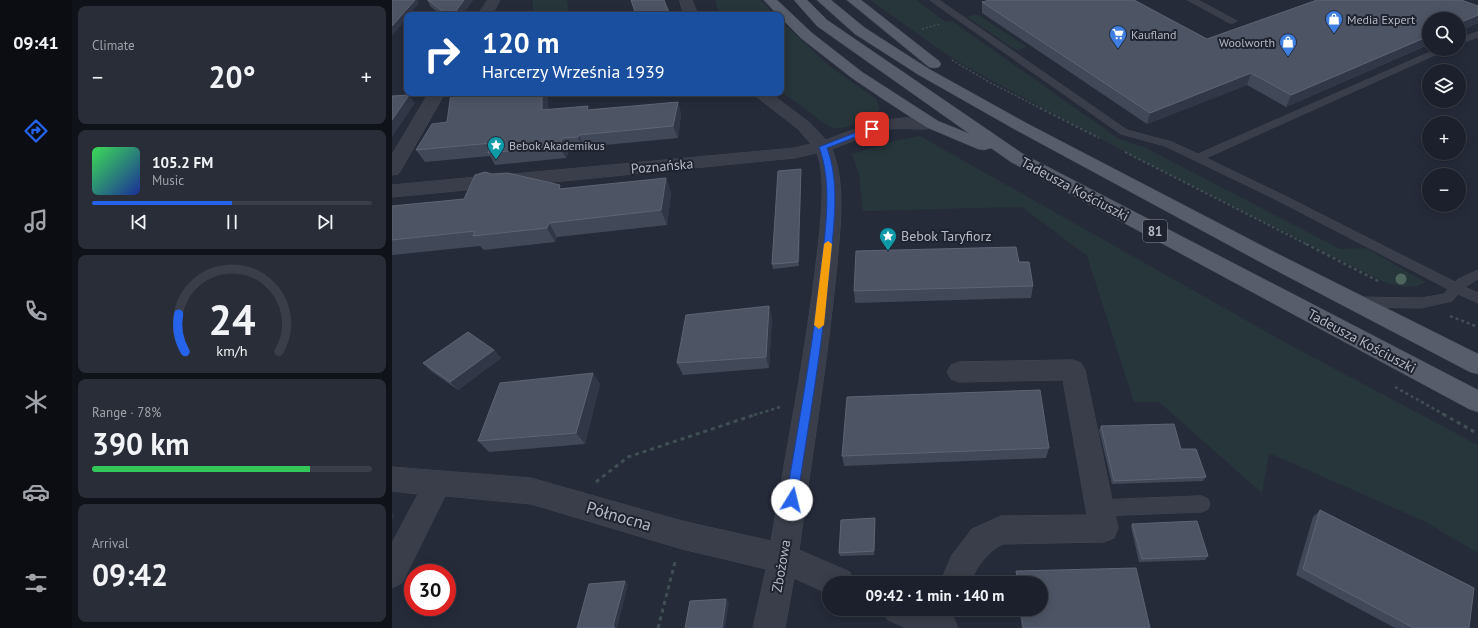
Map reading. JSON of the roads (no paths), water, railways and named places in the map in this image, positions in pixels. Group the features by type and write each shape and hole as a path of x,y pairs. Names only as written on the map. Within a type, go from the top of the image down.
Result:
{"main road":[{"path":"770,0 782,12"},
{"name":"Tadeusza Kościuszki","path":"800,0 822,23 1017,158 1478,402"},
{"name":"81","path":"823,0 860,31 924,72 1029,130 1355,302 1478,365"},
{"path":"853,0 983,104"},
{"path":"784,14 807,36 857,75 932,124 1017,158"}],"street":[{"path":"487,12 494,0"},
{"path":"686,0 690,12"},
{"path":"392,170 435,96"},
{"path":"764,96 804,126 823,147"},
{"path":"881,125 888,113 889,96"},
{"name":"Poznańska","path":"392,191 763,157 823,147 881,125 900,123 932,124"},
{"name":"Zbożowa","path":"769,628 783,558 822,307 831,216 829,162 823,147"},
{"path":"958,576 962,565 982,539 1001,530 1104,528 1074,370 959,372"},
{"name":"Północna","path":"392,479 531,491 682,534 783,558 823,576"},
{"path":"392,573 438,483"},
{"path":"924,616 942,621"}],"lane":[{"path":"934,0 1124,132 1145,139 1168,144 1198,158 1280,197 1478,298"},
{"path":"1192,0 1232,21"},
{"path":"1466,39 1478,34"},
{"path":"1198,158 1428,56"},
{"path":"1355,302 1421,304 1448,298 1462,282 1478,274"},
{"path":"1100,508 1202,504"}],"place":[{"name":"Media Expert","path":"1334,34"},
{"name":"Kaufland","path":"1118,49"},
{"name":"Woolworth","path":"1288,57"},
{"name":"Bebok Akademikus","path":"496,160"},
{"name":"Bebok Taryfiorz","path":"888,251"}]}
